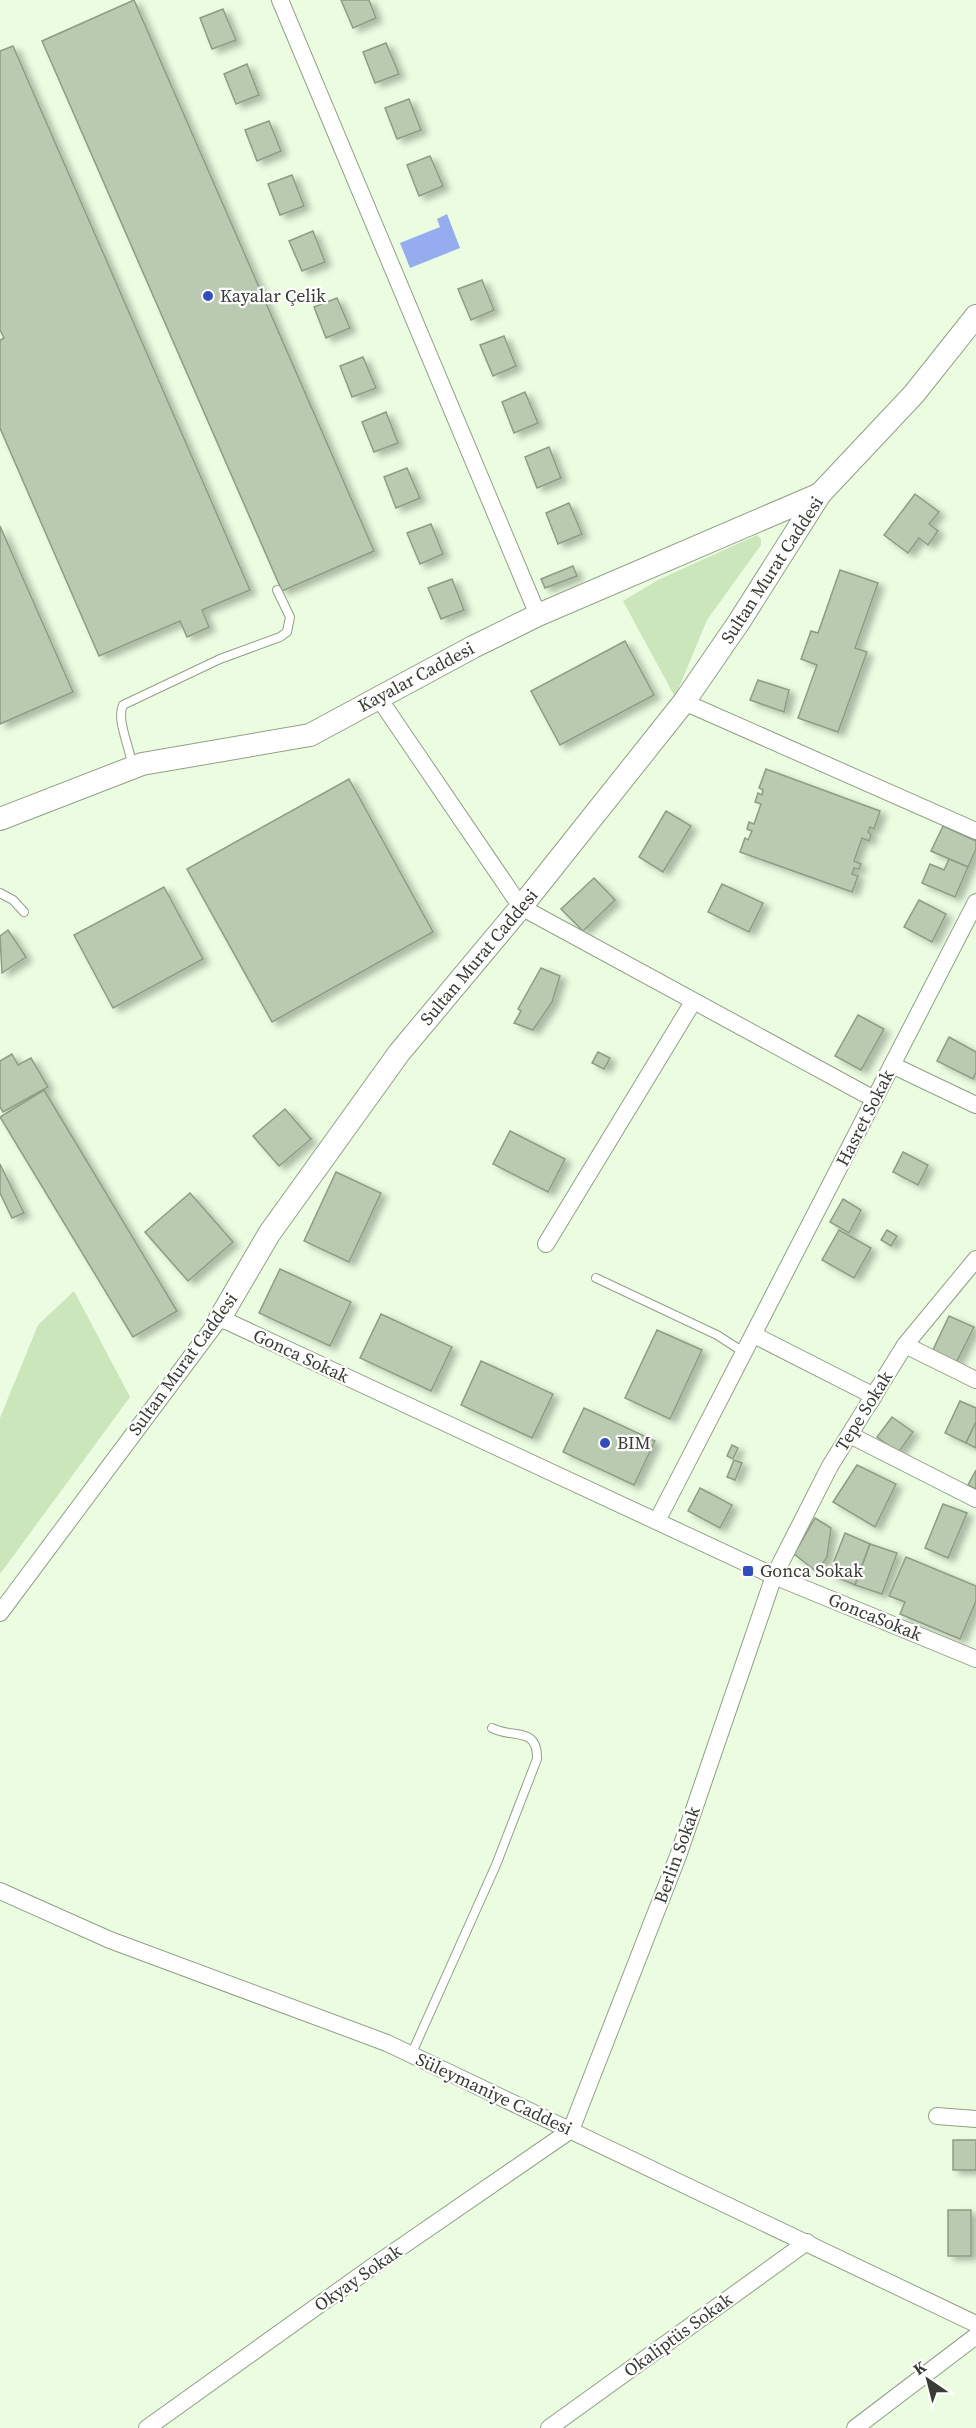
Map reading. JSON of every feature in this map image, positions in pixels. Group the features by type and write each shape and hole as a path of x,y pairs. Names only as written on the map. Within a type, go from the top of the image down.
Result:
{"street":[{"path":"280,0 538,615"},
{"name":"Sultan Murat Caddesi","path":"0,1613 220,1318 270,1234 399,1053 521,907 684,702 739,622 820,494 914,394 976,316"},
{"name":"Kayalar Caddesi","path":"0,819 142,764 310,735 473,647 538,615 820,494"},
{"path":"378,697 521,907 874,1100"},
{"path":"684,702 976,831"},
{"name":"Hasret Sokak","path":"657,1521 976,902"},
{"path":"546,1244 693,1002"},
{"path":"891,1065 976,1105"},
{"name":"Tepe Sokak","path":"774,1576 830,1466 905,1345 976,1259"},
{"name":"Gonca Sokak","path":"220,1318 774,1576"},
{"path":"754,1335 874,1396 850,1435 976,1499"},
{"path":"905,1345 976,1380"},
{"name":"GoncaSokak","path":"774,1576 976,1659"},
{"name":"Berlin Sokak","path":"571,2130 678,1856 774,1576"},
{"name":"Süleymaniye Caddesi","path":"0,1891 110,1940 387,2043 976,2324"},
{"path":"937,2116 976,2119"},
{"name":"Okyay Sokak","path":"147,2428 372,2267 571,2130"},
{"name":"Okaliptüs Sokak","path":"549,2428 807,2242"},
{"path":"855,2428 976,2336"}],"lane":[{"path":"132,768 130,748 120,718 123,705 220,659 280,637 287,632 290,617 277,590"},
{"path":"0,893 13,900 24,912"},
{"path":"596,1278 717,1335 745,1353"},
{"path":"411,2055 496,1865 537,1759 534,1741 524,1735 492,1728"}],"green space":[{"path":"757,535 761,539 761,545 707,620 675,697 623,601 658,580"},
{"path":"74,1291 130,1397 0,1574 0,1418 38,1325"}],"water":[{"path":"447,214 460,248 410,268 400,243 440,227 437,219"}],"building":[{"name":"Kayalar Çelik","path":"134,0 374,551 282,591 42,41"},
{"path":"341,0 369,0 376,18 353,28"},
{"path":"223,9 236,40 212,49 200,18"},
{"path":"386,43 399,74 375,83 363,52"},
{"path":"13,46 250,590 202,610 209,627 187,637 180,621 99,656 0,428 0,340 4,338 0,330 0,51"},
{"path":"247,64 259,95 236,104 224,74"},
{"path":"409,99 421,130 397,139 385,108"},
{"path":"269,121 281,151 257,161 245,130"},
{"path":"430,156 443,186 419,196 407,165"},
{"path":"292,175 304,206 280,215 268,184"},
{"path":"313,231 325,262 302,271 289,241"},
{"path":"482,280 494,310 471,320 458,289"},
{"path":"337,298 350,328 326,338 314,307"},
{"path":"504,336 516,366 493,376 480,345"},
{"path":"363,357 376,388 352,397 340,366"},
{"path":"525,392 538,423 514,433 502,402"},
{"path":"386,412 398,443 374,452 362,422"},
{"path":"549,447 561,478 537,488 525,457"},
{"path":"407,468 420,498 396,508 384,477"},
{"path":"915,494 939,512 929,524 938,531 928,545 919,538 908,553 884,535"},
{"path":"569,503 582,534 558,544 546,513"},
{"path":"431,524 443,554 420,564 407,533"},
{"path":"0,526 73,692 0,724"},
{"path":"573,566 577,576 545,588 541,579"},
{"path":"840,570 878,583 855,648 867,652 838,732 798,718 817,665 801,659 811,631 818,633"},
{"path":"452,579 464,610 441,619 428,588"},
{"path":"625,641 654,695 560,745 531,691"},
{"path":"758,680 789,690 784,712 750,700"},
{"path":"766,769 880,811 874,829 870,827 868,832 871,835 869,841 862,838 854,861 861,864 859,869 854,868 852,874 858,876 852,892 740,852 745,838 748,840 752,831 747,829 749,822 754,824 761,804 755,802 758,793 762,795 763,790 759,788"},
{"path":"349,779 433,932 272,1022 187,869"},
{"path":"666,811 691,826 663,872 639,857"},
{"path":"943,826 976,841 976,849 968,867 931,851"},
{"path":"949,859 968,867 955,897 922,883 930,864 944,870"},
{"path":"594,878 615,900 583,931 561,909"},
{"path":"722,884 763,903 749,932 708,912"},
{"path":"164,887 203,959 113,1008 74,935"},
{"path":"919,900 946,914 932,942 904,927"},
{"path":"8,930 26,957 2,973 0,936"},
{"path":"541,968 560,976 552,1002 533,1030 514,1023 521,1011 518,1009"},
{"path":"858,1015 884,1029 861,1070 835,1056"},
{"path":"949,1037 976,1052 976,1072 973,1079 937,1061"},
{"path":"598,1052 610,1058 604,1069 592,1063"},
{"path":"12,1054 18,1065 31,1058 48,1087 3,1112 0,1107 0,1061"},
{"path":"44,1090 177,1311 133,1337 0,1117"},
{"path":"285,1109 311,1139 279,1166 253,1136"},
{"path":"510,1131 565,1159 548,1192 493,1164"},
{"path":"903,1152 928,1165 918,1185 893,1172"},
{"path":"0,1164 24,1213 12,1218 0,1193"},
{"path":"336,1172 381,1193 349,1262 304,1241"},
{"path":"190,1193 233,1242 188,1281 145,1232"},
{"path":"843,1199 861,1210 849,1233 830,1222"},
{"path":"839,1230 871,1248 854,1278 822,1260"},
{"path":"887,1230 897,1236 891,1246 881,1240"},
{"path":"280,1269 351,1302 330,1346 259,1313"},
{"path":"381,1314 452,1347 431,1391 360,1358"},
{"path":"949,1316 974,1327 956,1363 932,1352"},
{"path":"657,1330 702,1350 670,1419 625,1398"},
{"path":"481,1361 553,1394 532,1438 461,1405"},
{"path":"960,1401 976,1408 976,1422 966,1443 945,1433"},
{"path":"584,1408 655,1441 634,1485 563,1452"},
{"path":"892,1417 913,1432 898,1453 877,1437"},
{"path":"976,1422 976,1448 966,1443"},
{"path":"732,1445 738,1448 733,1459 727,1456"},
{"path":"734,1460 742,1463 735,1480 727,1477"},
{"path":"857,1465 896,1484 875,1527 833,1502"},
{"path":"976,1470 976,1489 968,1485"},
{"path":"700,1488 732,1505 720,1528 688,1511"},
{"path":"943,1504 967,1513 948,1558 925,1548"},
{"path":"815,1518 831,1528 827,1557 817,1572 794,1554"},
{"path":"845,1533 870,1544 855,1585 829,1574"},
{"path":"870,1544 897,1553 882,1594 855,1585"},
{"path":"906,1557 976,1586 976,1601 960,1639 900,1614 905,1602 889,1596"},
{"path":"953,2140 976,2140 976,2170 953,2170"},
{"path":"948,2210 971,2210 971,2256 948,2256"}],"place":[{"name":"Kayalar Çelik","path":"208,296"},
{"name":"BIM","path":"605,1443"},
{"name":"Gonca Sokak","path":"748,1571"}]}
